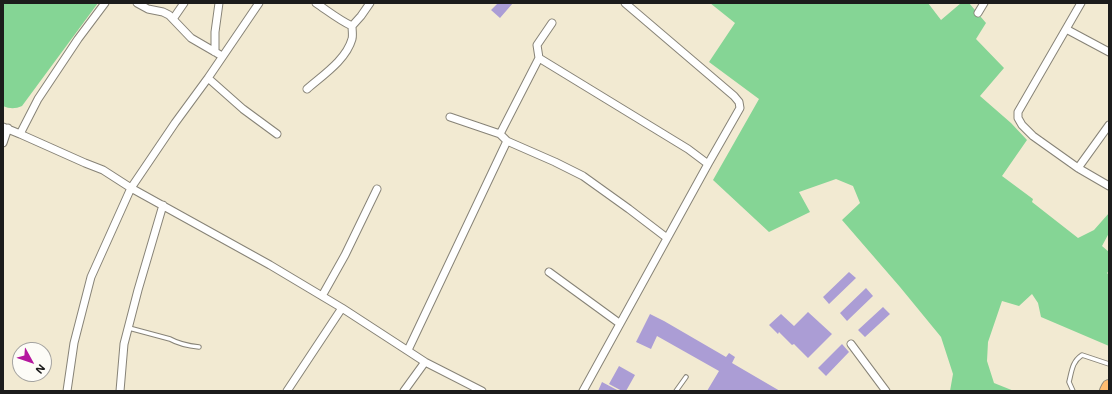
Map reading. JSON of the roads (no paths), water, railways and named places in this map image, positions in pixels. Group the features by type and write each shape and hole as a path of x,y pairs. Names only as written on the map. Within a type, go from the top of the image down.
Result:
{"highway":[{"path":"1107,391 1109,387"}],"street":[{"path":"20,134 38,99 78,39 105,3"},
{"path":"137,3 148,9 163,12 169,15 192,38 222,56"},
{"path":"173,19 184,3"},
{"path":"215,52 215,32 219,3"},
{"path":"67,391 74,343 91,276 131,188 259,3"},
{"path":"316,3 331,12 343,22 352,26"},
{"path":"307,89 337,63 347,50 353,37 352,26 370,3"},
{"path":"583,391 619,323 740,108 739,102 734,96 625,3"},
{"path":"978,13 984,3"},
{"path":"1081,3 1018,112 1018,118 1022,125 1033,136 1078,168 1109,186"},
{"path":"500,134 539,58 537,45 552,23"},
{"path":"1066,29 1109,52"},
{"path":"539,58 688,149 708,164"},
{"path":"208,78 243,109 277,134"},
{"path":"450,117 500,134 507,141 583,176 667,238"},
{"path":"1078,168 1109,125"},
{"path":"3,143 5,127 102,170 131,188 270,265 342,308 425,362 482,391"},
{"path":"408,350 507,141"},
{"path":"322,296 345,255 377,189"},
{"path":"120,391 124,344 163,205"},
{"path":"549,272 619,323"},
{"path":"287,391 342,308"},
{"path":"851,344 886,391"},
{"path":"404,391 425,362"}],"lane":[{"path":"129,328 170,339 181,344 199,347"},
{"path":"1073,391 1069,382 1072,369 1077,359 1082,355 1109,364"},
{"path":"676,391 686,377"}]}
